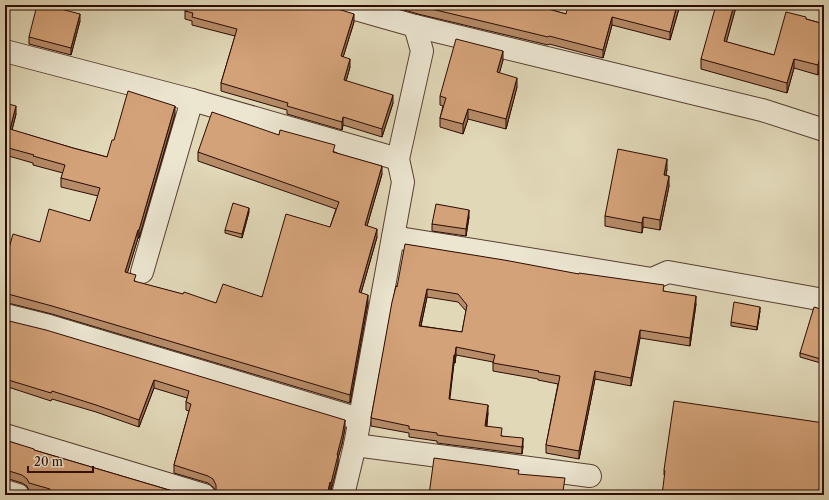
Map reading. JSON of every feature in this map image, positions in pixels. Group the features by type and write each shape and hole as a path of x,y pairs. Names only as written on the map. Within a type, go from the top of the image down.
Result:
{"street":[{"path":"342,5 415,26 762,110 824,130"},
{"path":"343,495 355,445 403,182 398,159 422,50 415,26"},
{"path":"5,51 192,100 398,159"},
{"path":"142,272 192,100"},
{"path":"393,237 652,279 668,272 824,300"},
{"path":"5,315 359,419"},
{"path":"5,435 204,495"},
{"path":"355,445 590,476"},
{"path":"5,491 18,495"}],"building":[{"path":"37,5 58,5 57,8 80,14 71,48 29,37"},
{"path":"187,5 332,5 338,9 354,14 341,56 350,59 344,80 393,95 382,129 343,117 342,122 287,106 288,103 221,83 237,29 192,17 193,13 185,11"},
{"path":"415,5 534,5 566,14 568,5 677,5 670,32 612,17 603,50"},
{"path":"716,5 734,5 724,41 774,55 786,12 806,17 806,19 824,24 824,43 818,65 794,59 787,83 701,59"},
{"path":"456,39 503,51 497,72 517,78 506,119 468,109 463,124 440,118 446,98 440,96"},
{"path":"128,91 175,106 139,230 125,272 136,275 134,281 183,294 184,292 216,303 223,284 262,297 286,214 330,227 339,202 198,152 212,112 279,135 280,130 335,145 333,152 382,166 365,225 377,229 359,292 368,295 350,395 52,306 8,294 5,295 5,262 13,234 40,242 49,209 90,221 100,188 61,178 65,165 5,147 5,103 16,106 10,129 107,157 112,140 114,140"},
{"path":"618,149 667,159 664,175 669,176 660,220 643,217 642,223 605,216"},
{"path":"233,203 249,208 242,234 225,230"},
{"path":"436,204 469,210 466,229 432,224"},
{"path":"405,244 579,274 664,285 663,291 696,296 690,338 640,330 631,378 595,371 579,451 546,445 560,376 493,363 495,355 456,347 449,399 488,405 485,426 502,428 501,436 523,438 522,447 437,435 437,433 409,429 409,426 371,418 392,302 396,286 397,287","holes":["427,289 458,294 467,305 462,332 419,326"]},
{"path":"734,302 760,307 757,327 731,322"},
{"path":"814,307 824,310 824,360 800,353"},
{"path":"5,320 46,330 345,420 338,455 327,495 213,495 216,491 216,485 213,479 174,465 191,404 186,402 189,391 154,380 139,420 52,391 51,393 5,379"},
{"path":"674,401 824,423 824,495 662,495"},
{"path":"5,440 186,495 48,495 50,489 29,483 22,475 5,471"},
{"path":"434,458 519,470 518,474 565,478 563,491 614,493 614,495 429,495"}]}
